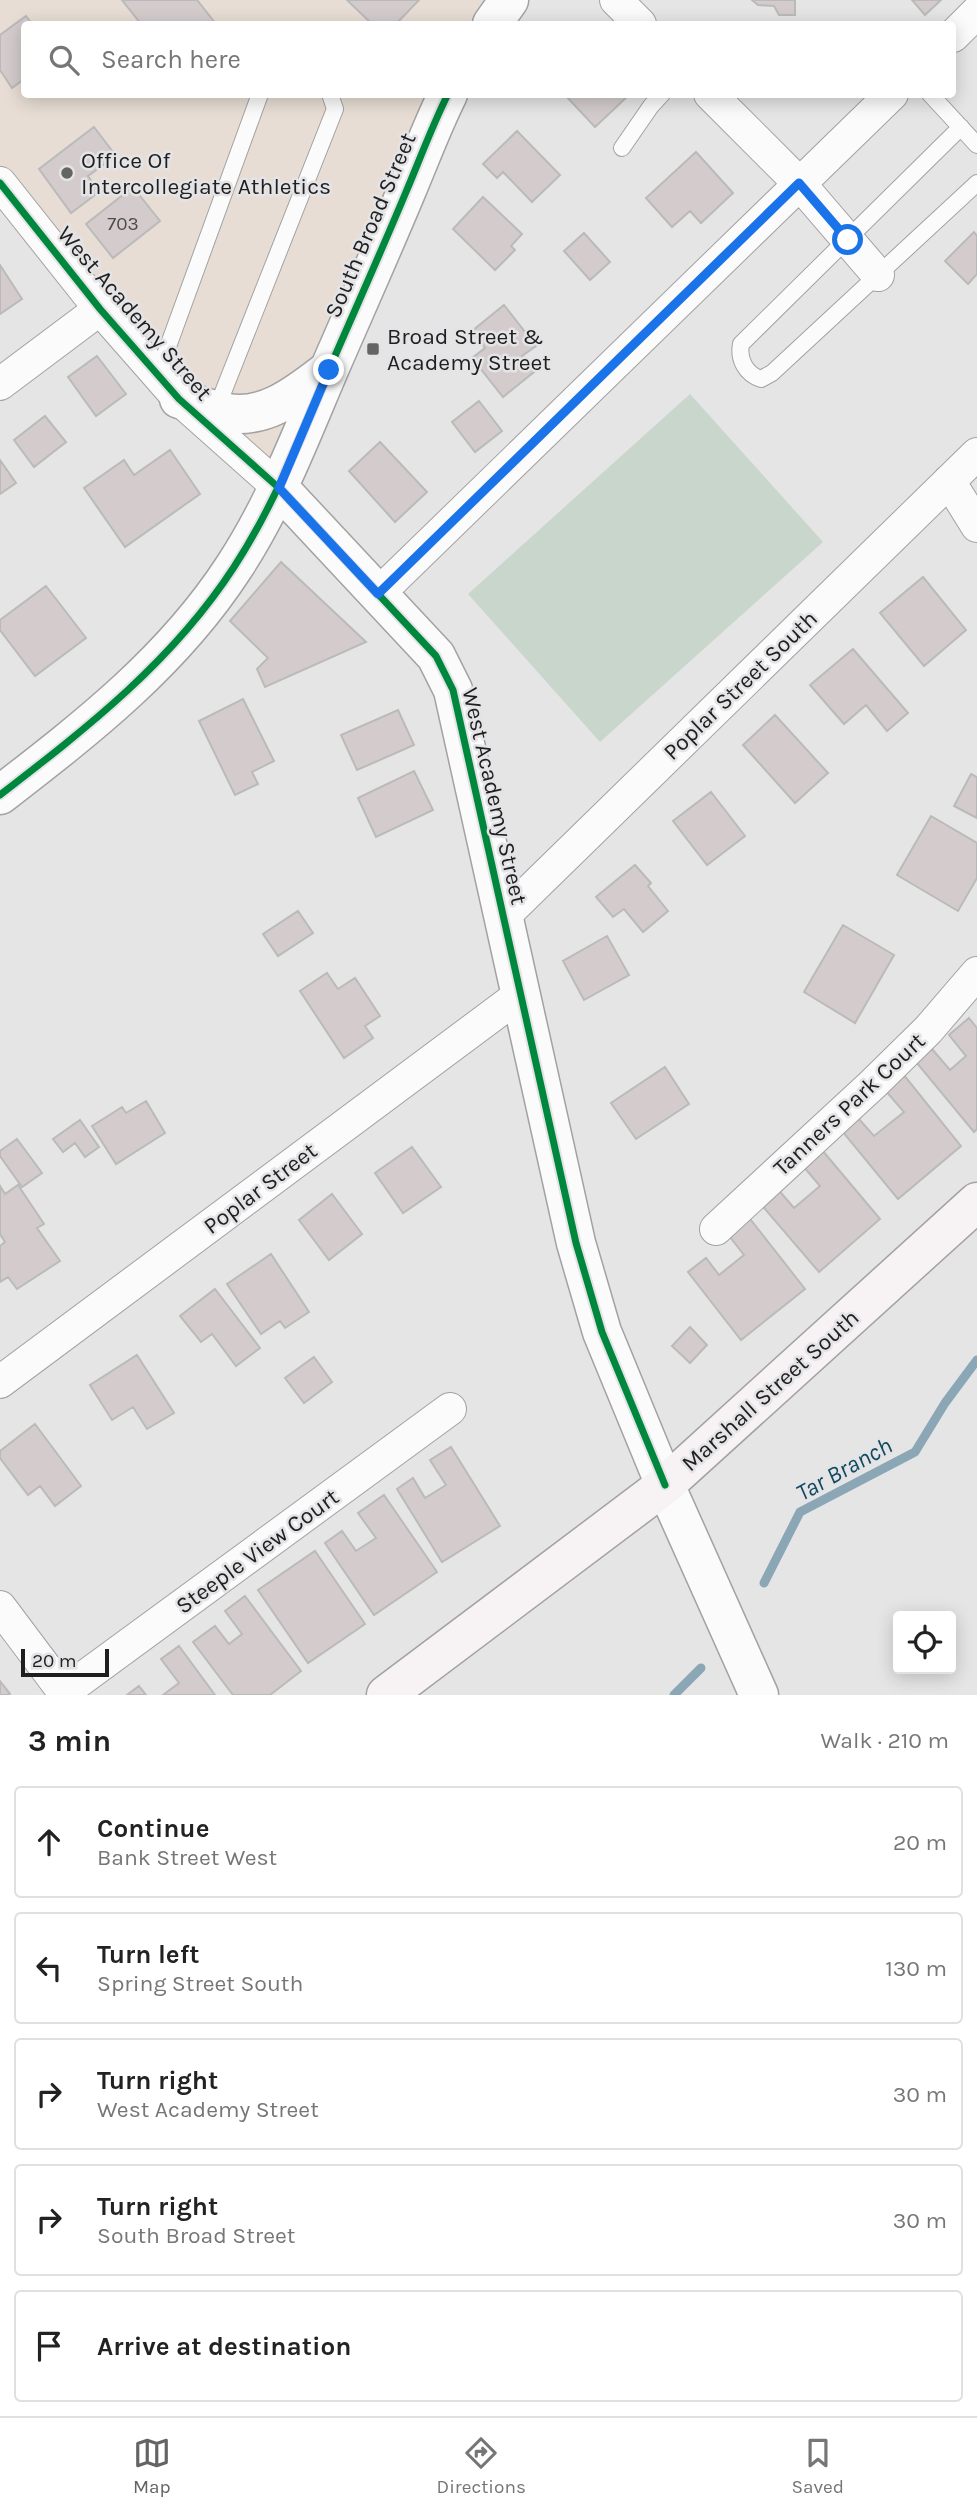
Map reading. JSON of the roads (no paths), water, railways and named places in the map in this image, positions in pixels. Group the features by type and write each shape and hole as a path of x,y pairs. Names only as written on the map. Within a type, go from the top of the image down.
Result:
{"main road":[{"name":"Marshall Street South","path":"386,1695 665,1485 977,1202"}],"street":[{"path":"494,21 509,0"},
{"path":"616,0 637,21"},
{"path":"956,33 977,12"},
{"name":"South Broad Street","path":"0,795 95,722 184,633 234,568 279,488 446,98"},
{"path":"714,98 799,183 878,275"},
{"path":"378,594 888,98"},
{"name":"West Academy Street","path":"0,183 100,309 169,386"},
{"path":"0,384 100,309"},
{"path":"169,386 213,418 267,410 290,400 329,370"},
{"name":"West Academy Street","path":"213,418 436,656 453,690 576,1243 602,1332 665,1485 759,1695"},
{"name":"Poplar Street South","path":"504,916 977,454"},
{"path":"949,481 977,526"},
{"name":"Tanners Park Court","path":"716,1229 873,1084 928,1030 977,973"},
{"name":"Poplar Street","path":"0,1382 521,994"},
{"name":"Steeple View Court","path":"64,1694 450,1409"},
{"path":"0,1607 64,1694"}],"lane":[{"path":"169,386 259,98"},
{"path":"213,418 335,109 331,98"},
{"path":"622,148 658,98"},
{"path":"934,98 977,145"},
{"path":"961,127 741,344 739,351 744,366 752,376 761,379 772,373 977,183"}],"waterway":[{"name":"Tar Branch","path":"764,1583 800,1512 915,1452 945,1403 977,1360"},
{"name":"Tar Branch","path":"674,1695 701,1668"}],"place":[{"name":"Office Of Intercollegiate Athletics","path":"67,173"},
{"name":"Broad Street & Academy Street","path":"373,349"}]}
